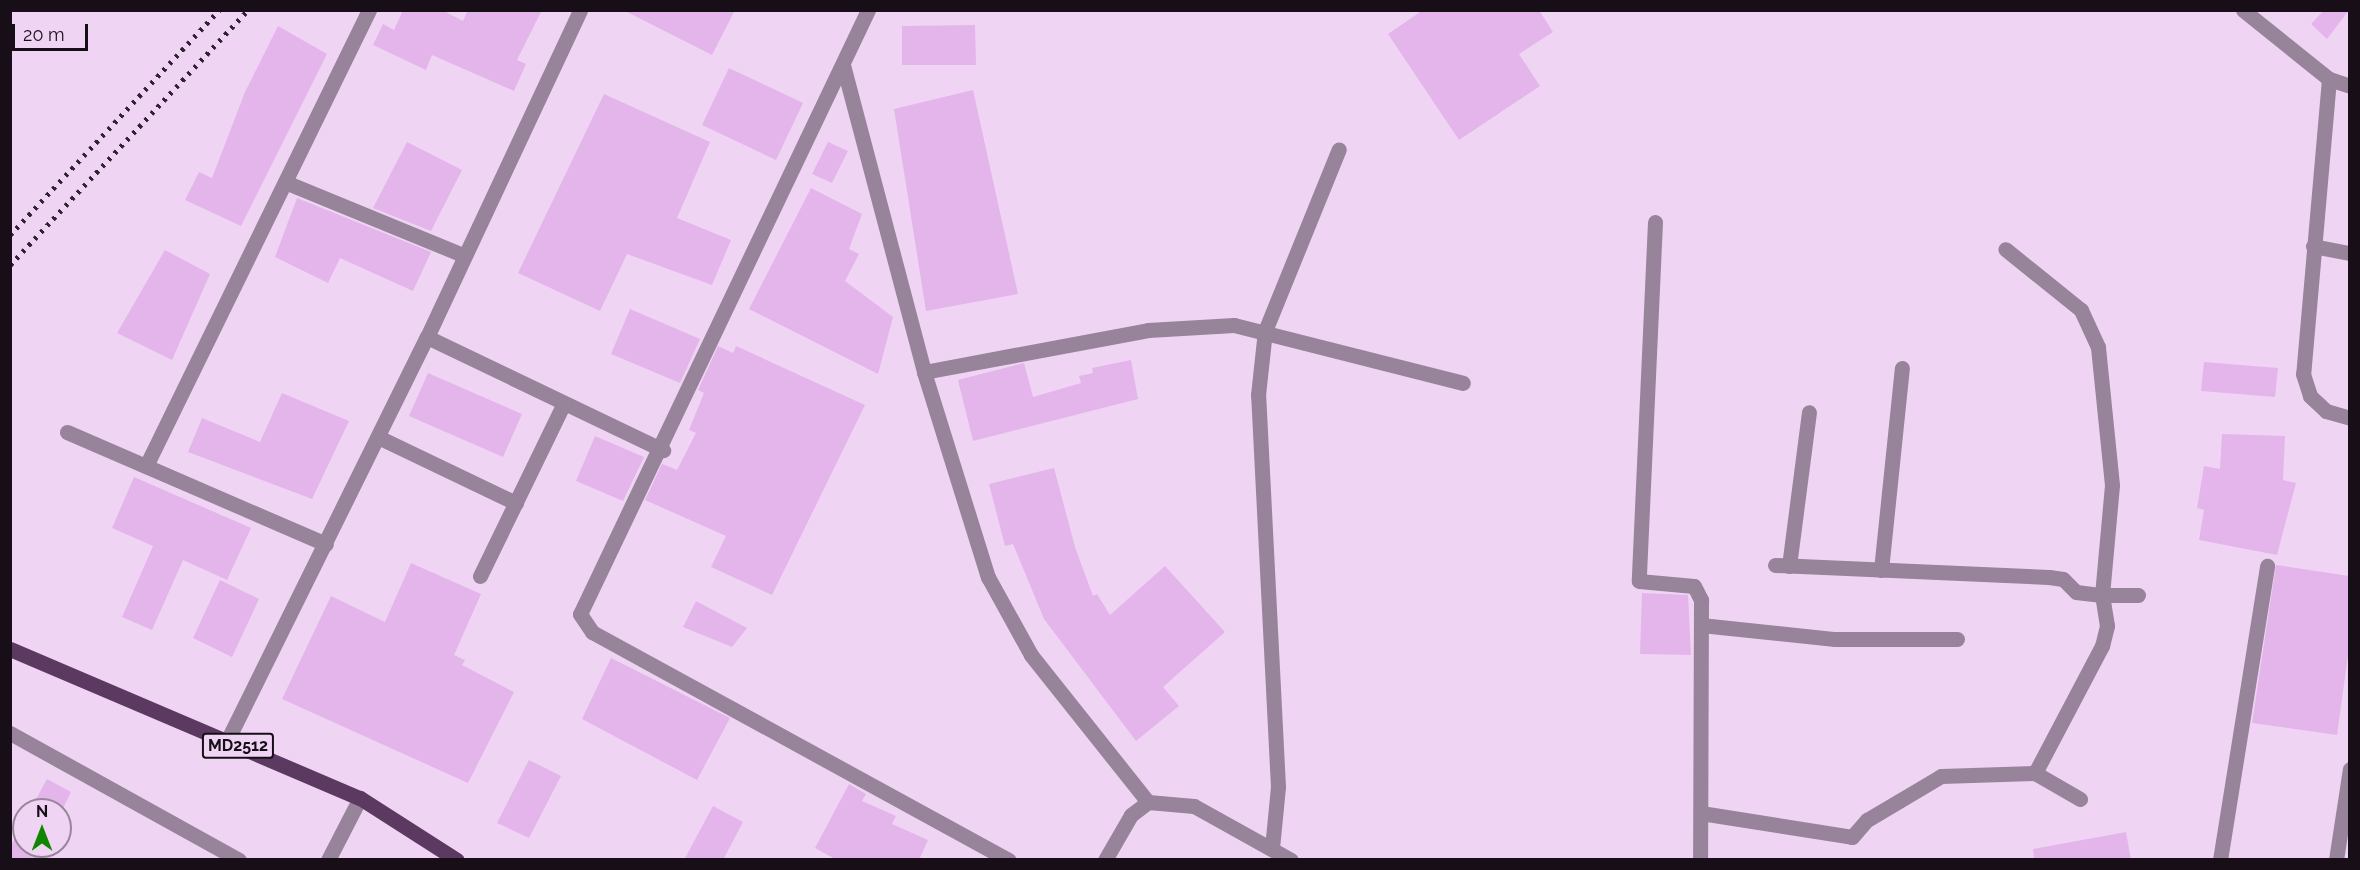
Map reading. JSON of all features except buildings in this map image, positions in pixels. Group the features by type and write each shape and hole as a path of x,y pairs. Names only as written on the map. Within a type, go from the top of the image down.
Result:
{"main road":[{"name":"MD2512","path":"10,649 360,798 457,860"}],"street":[{"path":"146,466 369,10"},
{"path":"227,741 427,337 463,255 580,10"},
{"path":"868,10 663,450 583,605 584,625 1009,860"},
{"path":"2243,10 2329,79 2349,86"},
{"path":"843,65 924,372 988,578 1031,655 1148,802"},
{"path":"2329,79 2303,374 2310,396 2326,411 2349,418"},
{"path":"1272,848 1278,787 1258,395 1265,331 1339,149"},
{"path":"285,182 463,255"},
{"path":"1655,222 1638,581 1694,586 1701,600 1700,860"},
{"path":"2313,246 2349,253"},
{"path":"2005,249 2081,310 2098,347 2112,485 2102,595 2107,626 2102,646 2035,773"},
{"path":"924,372 1148,330 1234,326 1265,331 1463,383"},
{"path":"427,337 663,450"},
{"path":"1881,570 1902,368"},
{"path":"480,576 564,403"},
{"path":"1809,412 1782,565 2056,578 2076,592 2138,595"},
{"path":"67,432 326,544"},
{"path":"378,437 516,502"},
{"path":"2220,860 2267,566"},
{"path":"1701,625 1835,639 1957,639"},
{"path":"10,733 239,860"},
{"path":"2336,860 2349,769"},
{"path":"1701,813 1852,837 1867,820 1941,776 2035,773 2080,799"},
{"path":"328,860 360,798"},
{"path":"1105,860 1131,814 1148,802 1194,806 1291,860"}],"railway":[{"path":"10,235 219,10"},
{"path":"10,265 248,10"}]}
